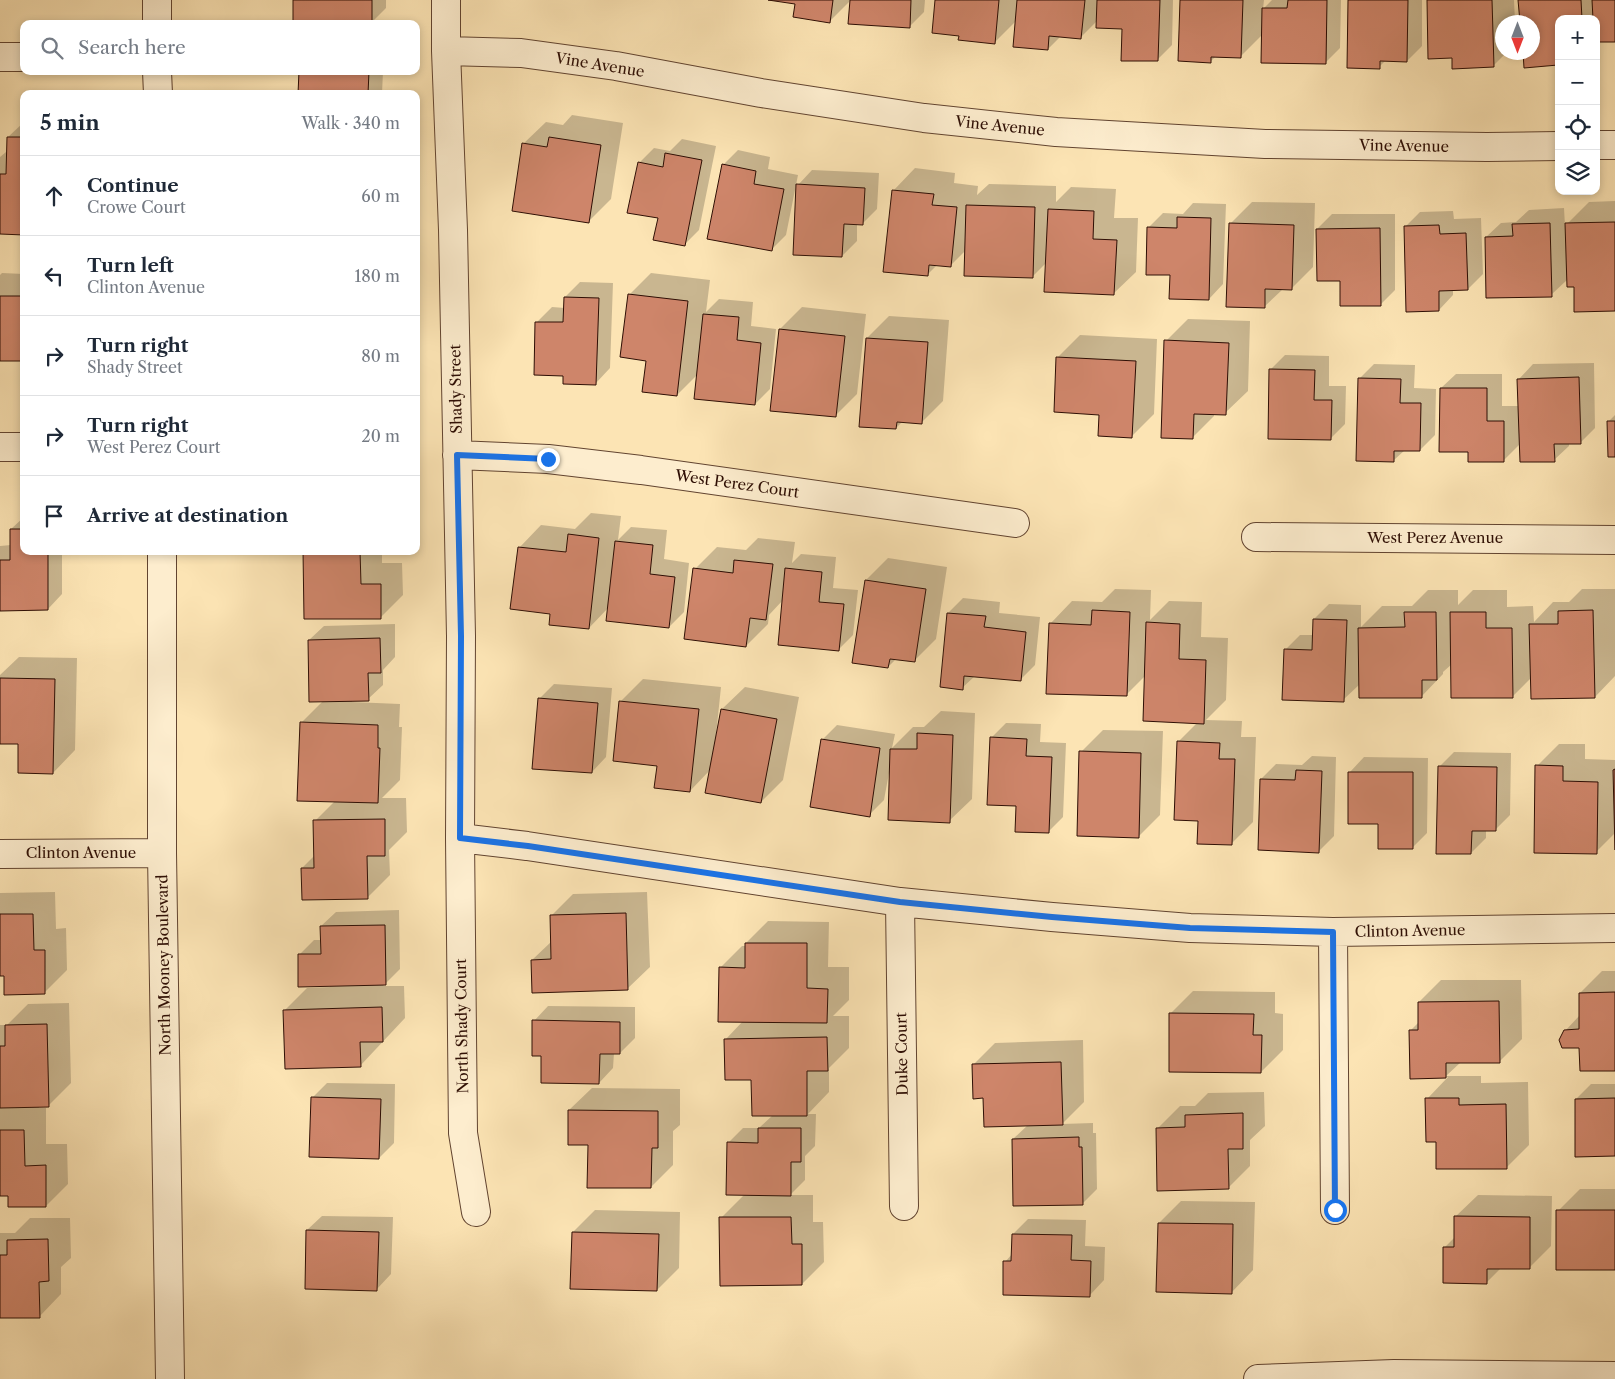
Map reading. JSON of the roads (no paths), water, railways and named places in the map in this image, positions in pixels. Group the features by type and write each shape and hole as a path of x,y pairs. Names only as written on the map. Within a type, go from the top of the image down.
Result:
{"street":[{"path":"157,0 157,20"},
{"name":"Shady Street","path":"446,0 446,50 453,230 461,636 460,838"},
{"name":"Vine Avenue","path":"446,50 521,53 616,66 761,93 924,118 1056,132 1265,144 1555,146"},
{"path":"0,57 20,57"},
{"path":"158,75 158,90"},
{"path":"1600,145 1615,144"},
{"path":"0,447 20,447"},
{"name":"West Perez Court","path":"457,455 548,459 641,470 1015,524"},
{"name":"West Perez Avenue","path":"1256,537 1615,540"},
{"name":"North Mooney Boulevard","path":"162,555 162,853 170,1379"},
{"name":"Clinton Avenue","path":"460,838 528,846 900,902 1190,928 1333,932 1615,928"},
{"name":"North Shady Court","path":"460,838 463,1133 476,1212"},
{"name":"Clinton Avenue","path":"0,854 162,853"},
{"name":"Duke Court","path":"900,902 904,1206"},
{"path":"1333,932 1335,1210"},
{"path":"1258,1379 1615,1376"}]}
